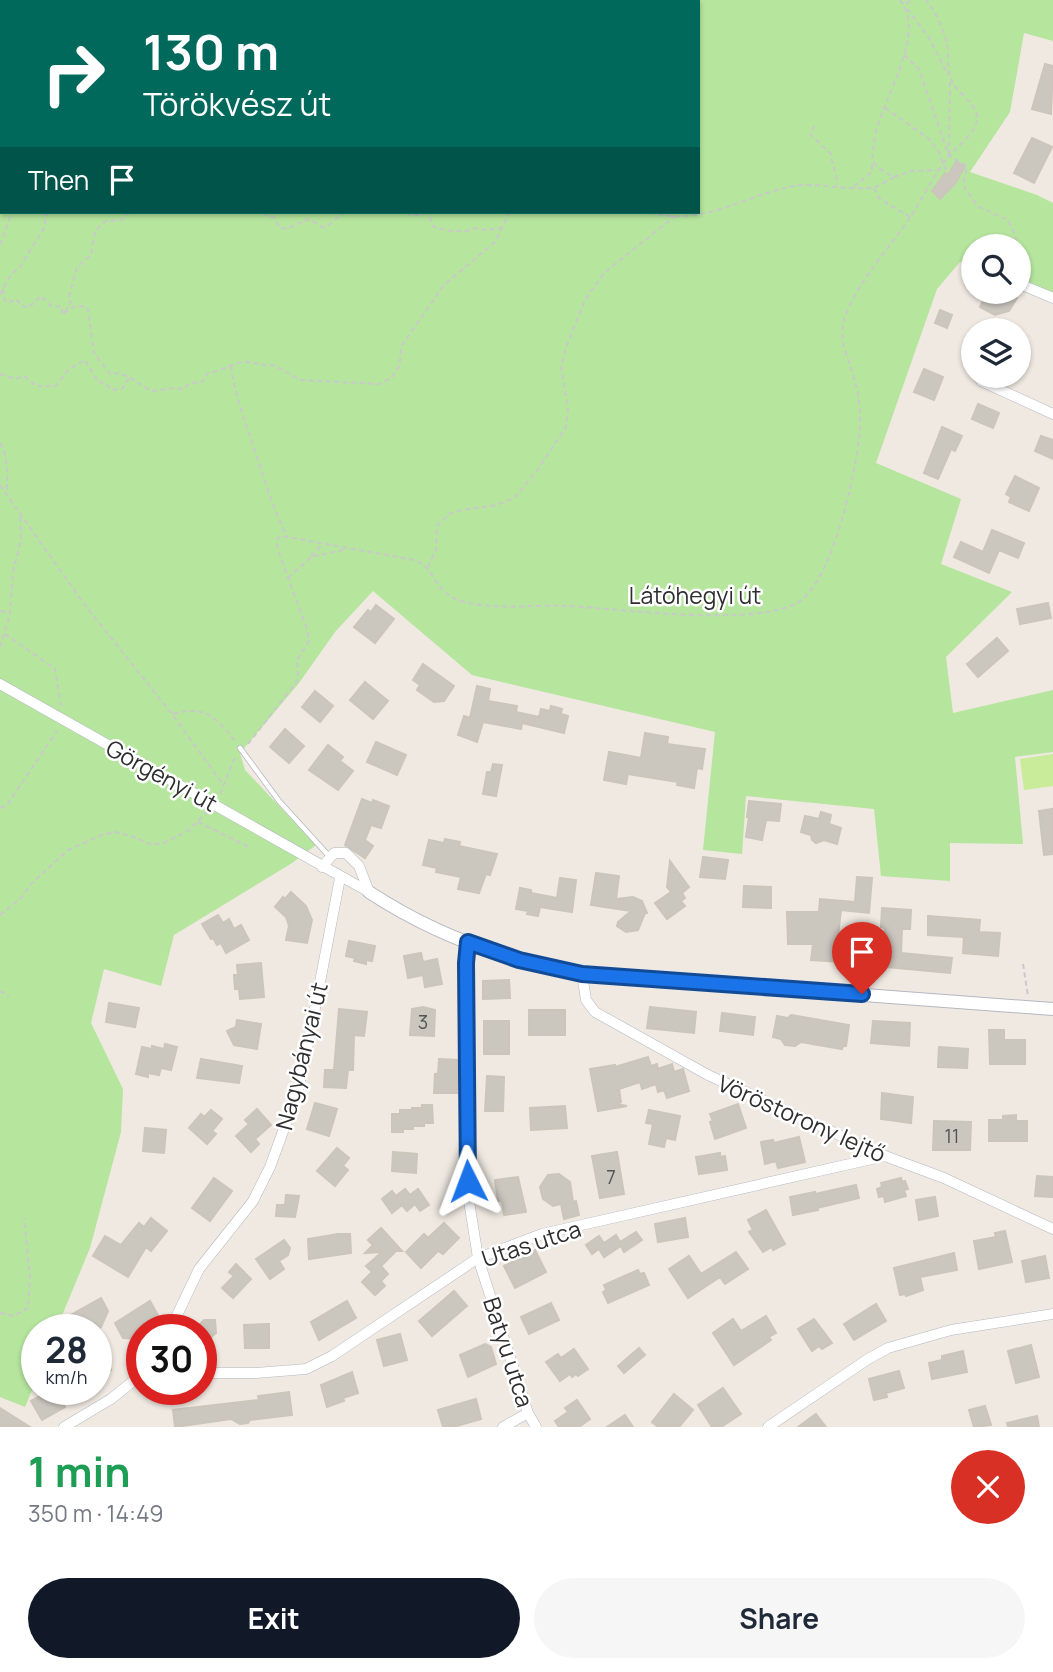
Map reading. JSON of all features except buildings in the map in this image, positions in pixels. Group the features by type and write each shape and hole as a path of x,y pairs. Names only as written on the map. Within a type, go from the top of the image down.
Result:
{"street":[{"path":"1031,289 1053,298"},
{"path":"996,388 1053,414"},
{"name":"Görgényi út","path":"0,684 369,892"},
{"path":"323,867 334,853 346,853 359,866 369,892 394,909 436,929 519,960 582,974 1053,1009"},
{"name":"Nagybányai út","path":"178,1314 199,1269 253,1201 270,1167 297,1093 305,1060 340,878"},
{"name":"Batyu utca","path":"468,942 466,1161 469,1201 478,1258 528,1413 536,1427"},
{"name":"Vöröstorony lejtő","path":"582,974 586,1000 595,1012 708,1075 885,1156 944,1178 1053,1228"},
{"name":"Utas utca","path":"217,1373 306,1369 332,1356 478,1258 542,1234 885,1156"},
{"path":"768,1427 888,1348 951,1331 1053,1314"},
{"path":"64,1427 126,1387"},
{"path":"503,1427 528,1413"}],"lane":[{"path":"240,748 279,801 330,856"}],"path":[{"path":"900,0 928,36 950,79"},
{"path":"905,6 911,0"},
{"path":"926,0 946,41 950,79 949,156"},
{"path":"853,187 872,172 874,137 904,55 910,22 905,6"},
{"path":"904,55 919,69 949,156 967,166 965,189 979,207 1008,220 1015,234"},
{"name":"Látóhegyi út","path":"428,568 437,586 450,596 463,601 499,606 546,605 724,615 775,610 801,600 816,585 835,541 845,507 860,430 856,384 841,340 845,315 943,164 973,130 977,114 950,79"},
{"path":"884,108 929,139 938,150 947,173"},
{"path":"814,126 810,134 831,154 837,186"},
{"path":"872,159 879,168 894,177"},
{"path":"700,213 714,211 794,186 873,187 911,171 939,170"},
{"path":"873,187 880,198 910,217"},
{"path":"0,245 11,214"},
{"path":"0,295 11,274 19,268 45,227 47,214"},
{"path":"62,316 71,302 69,297 77,267 91,255 95,231 107,221 121,220 127,214"},
{"path":"265,214 275,218"},
{"path":"274,214 279,227 286,229 305,220 322,227 327,226 342,214"},
{"path":"426,214 434,227 451,231 502,228"},
{"path":"62,316 73,307 85,306 88,310 94,353 110,374 116,372 129,377 152,391 183,389 190,383 202,382 208,373 220,372 247,362 264,367 274,365 300,380 379,384 391,379 398,367 401,345 444,285 495,242 509,214"},
{"path":"662,214 691,214"},
{"path":"0,485 84,604 172,714 223,784 240,748 248,744 295,684 298,678 298,660 309,641 277,544 278,538 288,537 414,559 428,568 436,549 437,526 449,514 497,505 514,498 536,472 566,427 568,408 561,367 585,300 604,273 675,216"},
{"path":"4,289 4,299 8,303 16,299 28,308 41,296 51,306 62,307 62,316"},
{"path":"0,374 15,379 24,376 36,386 56,386 69,369 85,360 98,382 106,383 111,390 122,388 129,377"},
{"path":"231,366 253,446 278,519 288,537"},
{"path":"0,443 5,451 7,466 6,494"},
{"path":"0,647 10,614 13,570 21,541 20,512"},
{"path":"288,578 323,545"},
{"path":"311,557 348,548"},
{"path":"0,611 10,614"},
{"path":"0,808 7,805 64,720 55,669 5,634"},
{"path":"172,714 190,709 214,717 240,748"},
{"path":"0,915 21,898 32,883 68,850 116,832 134,836 152,845 164,844 189,830 216,805"},
{"path":"197,822 249,847"},
{"path":"1023,964 1028,997"},
{"path":"0,991 9,996"},
{"path":"0,1313 14,1316 28,1308 30,1276 24,1218"}],"green space":[{"path":"700,0 1053,0 1053,41 1024,33 1010,112 970,172 1053,203 1053,295 1031,287 1031,234 961,234 961,262 937,289 876,463 961,499 941,564 1012,592 946,657 953,713 1053,690 1053,752 1015,757 1023,844 950,843 950,881 881,876 874,809 746,796 742,854 703,850 715,732 472,675 373,591 335,632 299,683 240,753 245,770 316,845 292,863 174,935 161,986 104,969 91,1023 123,1089 121,1132 90,1248 63,1314 21,1314 21,1405 26,1405 25,1407 0,1397 0,214 700,214"},
{"path":"1053,754 1053,786 1024,790 1020,759"}],"route":[{"path":"468,1181 468,942 519,960 582,974 862,994"}]}
